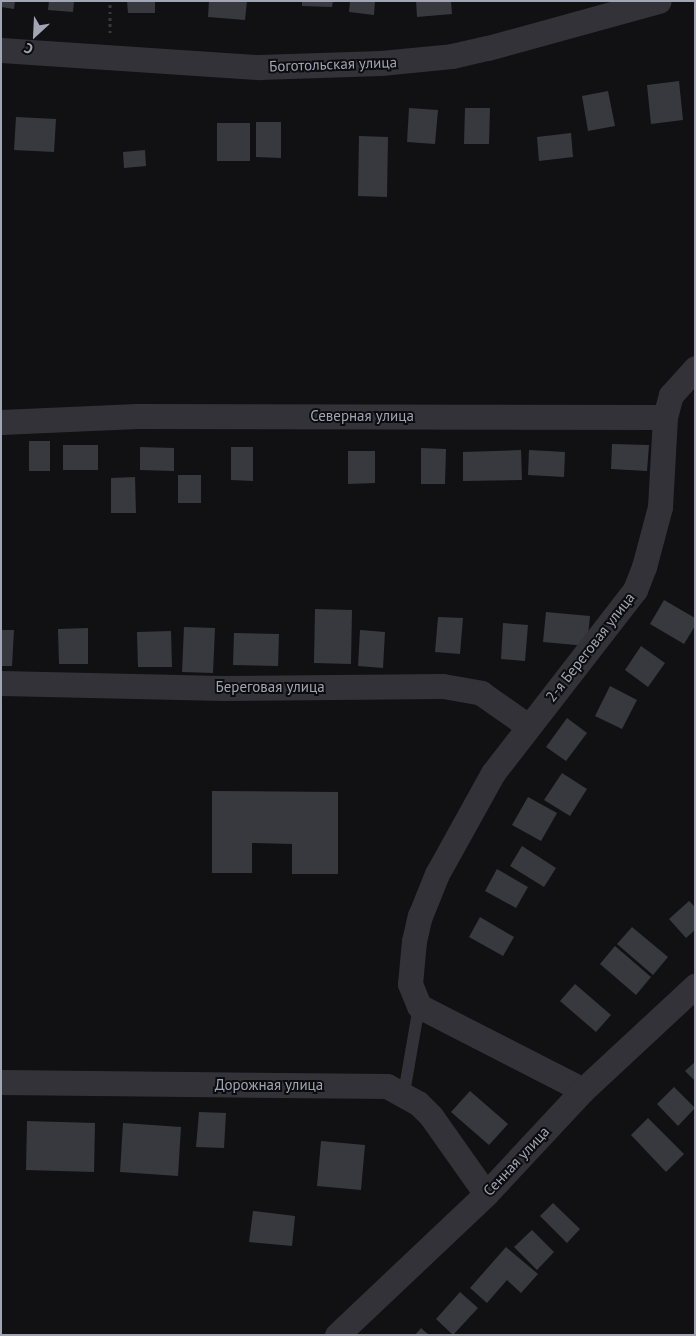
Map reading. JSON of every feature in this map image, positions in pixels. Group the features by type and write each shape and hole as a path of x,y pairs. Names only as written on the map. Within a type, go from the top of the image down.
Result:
{"street":[{"name":"Боготольская улица","path":"1,50 260,67 416,60 488,48 659,1"},
{"path":"665,417 671,394 695,368"},
{"name":"Северная улица","path":"1,422 137,416 665,417"},
{"name":"2-я Береговая улица","path":"419,1006 410,984 420,916 466,816 528,726 618,616 635,590 647,559 660,507 665,417"},
{"name":"Береговая улица","path":"1,682 223,688 443,686 481,693 528,726"},
{"name":"Сенная улица","path":"337,1335 486,1194 583,1090 695,986"},
{"path":"419,1006 583,1090"},
{"name":"Дорожная улица","path":"1,1082 367,1084 387,1086 404,1093 431,1116 486,1194"}],"lane":[{"path":"404,1093 419,1006"}],"path":[{"path":"110,1 110,58"}],"building":[{"path":"1,1 15,1 14,9 1,7"},
{"path":"49,1 74,1 73,12 48,10"},
{"path":"127,1 155,1 155,13 128,13"},
{"path":"209,1 247,1 245,20 208,17"},
{"path":"302,1 333,1 332,7 302,6"},
{"path":"350,1 375,1 374,15 349,12"},
{"path":"416,1 451,1 452,14 417,17"},
{"path":"679,81 683,120 651,124 647,85"},
{"path":"608,91 615,126 588,131 582,96"},
{"path":"409,108 438,110 435,144 407,142"},
{"path":"465,108 490,108 489,144 464,144"},
{"path":"16,117 56,119 54,152 14,150"},
{"path":"256,122 281,122 281,158 256,157"},
{"path":"217,123 250,123 250,161 217,161"},
{"path":"571,133 573,157 539,161 537,137"},
{"path":"359,136 388,137 387,197 358,196"},
{"path":"145,150 146,166 124,168 123,152"},
{"path":"29,441 50,441 50,471 29,471"},
{"path":"612,444 649,445 647,471 611,469"},
{"path":"63,445 98,445 98,470 63,470"},
{"path":"140,447 174,448 174,471 140,470"},
{"path":"231,447 253,447 253,481 231,480"},
{"path":"421,448 446,449 445,484 421,484"},
{"path":"521,450 522,480 463,481 463,452"},
{"path":"529,450 565,452 564,477 528,475"},
{"path":"348,451 375,451 375,483 348,484"},
{"path":"178,475 201,475 201,503 178,503"},
{"path":"135,477 136,513 111,513 111,478"},
{"path":"664,600 695,618 695,626 684,644 650,624"},
{"path":"315,609 352,610 351,664 314,663"},
{"path":"546,612 590,616 587,646 543,642"},
{"path":"438,617 463,618 460,654 435,652"},
{"path":"503,623 528,625 525,661 501,659"},
{"path":"184,627 215,628 213,673 182,672"},
{"path":"88,628 88,664 59,664 58,629"},
{"path":"1,630 14,630 12,666 1,666"},
{"path":"360,630 385,632 383,668 358,666"},
{"path":"171,631 172,667 138,667 137,632"},
{"path":"234,633 279,634 278,666 233,665"},
{"path":"641,646 665,663 648,687 625,670"},
{"path":"610,686 637,700 622,729 595,716"},
{"path":"567,718 587,733 566,761 546,747"},
{"path":"562,773 587,789 570,816 544,800"},
{"path":"212,791 338,792 338,874 292,874 292,844 252,843 252,873 212,873"},
{"path":"528,797 557,813 541,841 512,825"},
{"path":"522,846 556,868 544,887 510,866"},
{"path":"497,869 528,887 516,908 485,891"},
{"path":"689,901 695,907 695,930 686,938 669,919"},
{"path":"480,917 514,937 503,956 469,937"},
{"path":"632,927 668,957 653,975 617,944"},
{"path":"615,946 651,977 636,995 600,964"},
{"path":"575,984 611,1015 596,1032 560,1001"},
{"path":"695,1062 695,1081 685,1071"},
{"path":"674,1087 695,1108 678,1126 657,1104"},
{"path":"470,1091 508,1124 489,1145 451,1112"},
{"path":"199,1112 226,1113 224,1148 196,1147"},
{"path":"648,1118 684,1154 666,1172 631,1135"},
{"path":"27,1121 95,1123 94,1172 26,1170"},
{"path":"123,1123 181,1127 178,1176 120,1172"},
{"path":"321,1141 365,1145 361,1190 317,1186"},
{"path":"553,1203 580,1229 567,1243 540,1216"},
{"path":"253,1211 295,1216 292,1246 249,1242"},
{"path":"532,1230 554,1252 537,1270 514,1247"},
{"path":"506,1247 538,1274 521,1293 507,1280 487,1303 470,1288"},
{"path":"460,1292 478,1308 453,1335 436,1319"},
{"path":"421,1328 429,1335 415,1335"}]}
